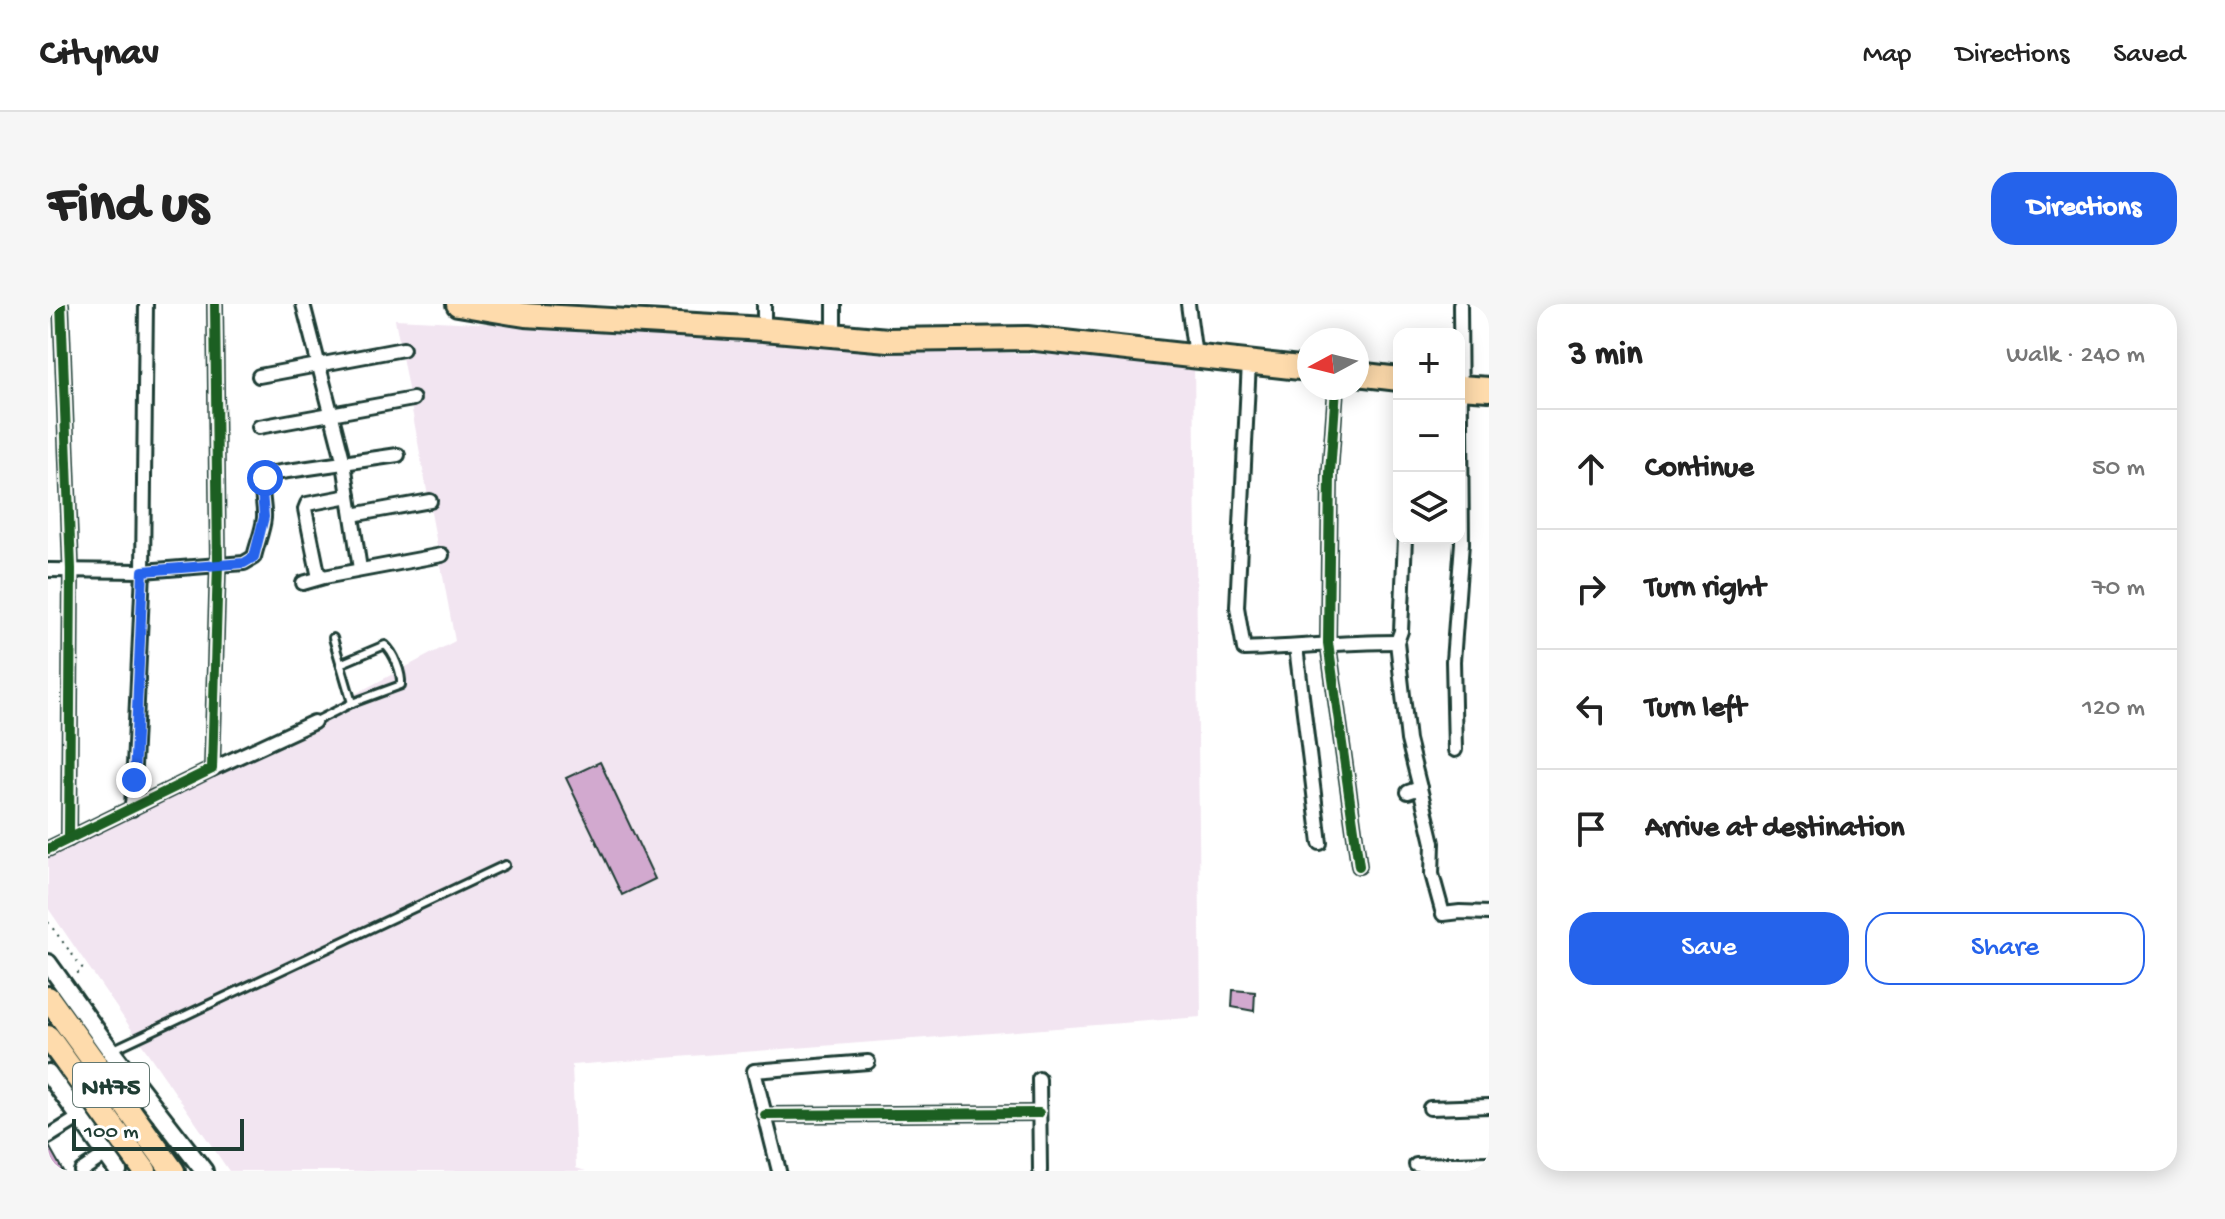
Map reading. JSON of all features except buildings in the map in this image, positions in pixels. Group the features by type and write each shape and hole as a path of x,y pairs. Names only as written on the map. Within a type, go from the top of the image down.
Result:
{"highway":[{"path":"458,304 525,315 631,313 834,335 938,341 1027,338 1297,368"},
{"path":"1369,375 1393,378"},
{"path":"1465,387 1489,389"},
{"name":"NH75","path":"48,998 102,1056 173,1171"},
{"name":"NH75","path":"48,1037 78,1102 145,1171"}],"street":[{"path":"61,304 71,569 69,839"},
{"path":"132,809 143,571 146,304"},
{"path":"212,769 218,564 215,304"},
{"path":"303,304 344,463 360,569"},
{"path":"764,304 764,329"},
{"path":"834,304 834,335"},
{"path":"1188,304 1195,356"},
{"path":"1460,304 1460,328"},
{"path":"259,376 403,349"},
{"path":"48,356 63,355"},
{"path":"1249,362 1237,607 1244,649 1397,642"},
{"path":"259,427 413,399"},
{"path":"1335,400 1330,473 1328,643 1359,866"},
{"path":"1455,750 1453,661 1462,543 1459,400"},
{"path":"48,570 143,571 244,563 254,557 264,517 262,491 265,478 274,473 398,455"},
{"path":"324,577 318,573 305,509 307,504 349,496"},
{"path":"352,515 430,501"},
{"path":"1405,544 1401,631 1397,642 1414,790 1433,843 1432,874 1443,914 1489,913"},
{"path":"303,583 360,569 442,555"},
{"path":"1296,647 1320,843"},
{"path":"48,849 314,722"},
{"path":"48,963 102,1056 204,1171"},
{"path":"779,1171 754,1071 868,1062"},
{"path":"48,1073 78,1102 118,1171"},
{"path":"1039,1079 1040,1171"},
{"path":"48,1137 78,1102"},
{"path":"1430,1108 1489,1106"},
{"path":"765,1115 1039,1113"},
{"path":"81,1171 106,1154"},
{"path":"1416,1165 1489,1163"}],"lane":[{"path":"333,638 352,703"},
{"path":"314,722 352,703 401,685 402,679 390,649 385,645 340,664"},
{"path":"102,1056 505,865"}],"path":[{"path":"48,922 83,969"}],"shaded area":[{"path":"395,319 801,339 868,348 1194,360 1201,1017 572,1065 576,1168 586,1171 229,1171 48,908 48,857 455,641"}],"cycle path":[{"path":"61,304 71,569 69,839"},
{"path":"48,849 212,769 218,564 215,304"},
{"path":"1335,400 1330,473 1328,643 1359,866"},
{"path":"765,1115 1039,1113"}],"route":[{"path":"134,780 143,571 244,563 254,557 264,517 262,491 265,478"}]}
